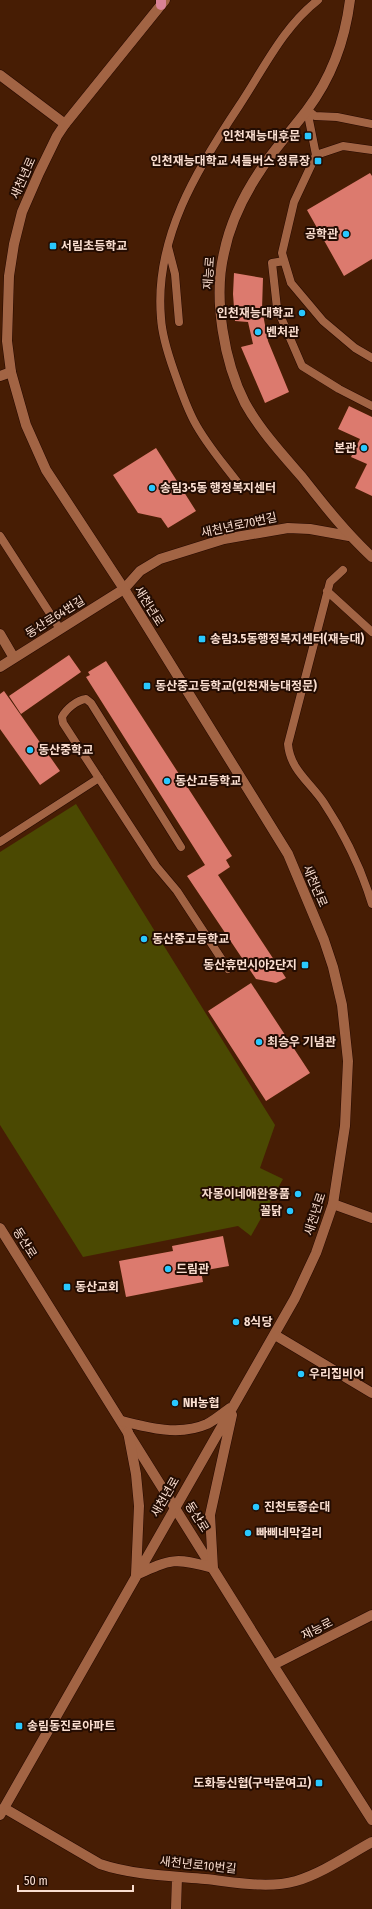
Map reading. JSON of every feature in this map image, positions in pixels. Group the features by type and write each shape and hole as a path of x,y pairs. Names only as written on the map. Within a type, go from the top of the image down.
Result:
{"street":[{"name":"재능로","path":"350,0 347,22 339,52 330,72 307,110 279,144 247,191 229,233 224,253 220,302 226,348 232,369 246,404 264,431 349,536 372,557"},
{"name":"새천년로","path":"2,1812 175,1506 275,1335 316,1253 333,1204 345,1126 348,1061 342,1005 333,967 324,940 288,854 124,590 46,470 26,425 11,372 7,341 9,276 14,244 22,212 57,136 163,2"},
{"path":"0,75 66,124"},
{"path":"0,376 11,372"},
{"name":"새천년로70번길","path":"124,590 140,571 160,559 224,539 288,528 310,529 349,536"},
{"name":"동산로64번길","path":"0,667 124,590"},
{"path":"0,634 14,658"},
{"path":"333,1204 372,1218"},
{"name":"동산로","path":"0,1228 122,1421 273,1665 372,1820"},
{"path":"275,1335 372,1393"},
{"path":"122,1421 148,1428 179,1430 207,1424 234,1405"},
{"path":"128,1432 136,1474 139,1506 136,1575 166,1561 186,1560 213,1568 210,1515 234,1405"},
{"name":"재능로","path":"273,1665 372,1615"},
{"name":"새천년로10번길","path":"2,1812 100,1864 113,1869 177,1877 268,1885 298,1881 372,1842"},
{"path":"176,1909 177,1877"}],"lane":[{"path":"238,483 209,445 194,421 179,385 167,350 161,318 160,296 168,246 177,216 208,155 282,39 298,18 318,0"},
{"path":"307,110 315,116 372,124"},
{"path":"307,110 316,155 294,202 282,253 284,261 291,283 323,321 355,348 372,358"},
{"path":"316,155 343,146 372,150"},
{"path":"168,246 175,274 179,322"},
{"path":"284,261 272,263 277,308 302,366 339,389 372,406"},
{"path":"0,536 60,629"},
{"path":"342,570 330,582 327,591 289,734 289,753 299,772 324,802 346,839 356,860 372,904"},
{"path":"327,591 372,632"},
{"path":"181,847 91,703 86,699 81,700 64,712 62,717 63,723 156,866 177,891 228,969"},
{"path":"0,842 99,778"}],"shaded area":[{"path":"76,804 275,1125 260,1168 283,1179 251,1236 238,1226 83,1257 0,1125 0,852"}],"building":[{"name":"공학관","path":"370,173 372,176 372,259 344,276 307,210"},
{"name":"벤처관","path":"234,273 263,278 262,309 268,341 289,392 265,403 241,347 253,344 248,322 235,321 233,294"},
{"name":"본관","path":"349,406 372,417 372,496 355,488 367,464 351,457 360,439 338,429"},
{"name":"송림3·5동 행정복지센터","path":"156,448 196,511 168,528 161,518 138,513 113,475"},
{"path":"69,655 81,672 21,714 9,696"},
{"name":"동산고등학교","path":"106,661 232,856 226,860 230,867 218,875 286,978 276,983 256,979 187,876 205,865 86,677 90,675 88,672"},
{"name":"동산중학교","path":"4,691 60,771 40,785 0,729 0,694"},
{"name":"최승우 기념관","path":"251,983 310,1073 266,1101 208,1011"},
{"name":"드림관","path":"223,1236 229,1266 201,1271 203,1282 126,1297 119,1261 173,1251 172,1246"}],"place":[{"name":"인천재능대후문","path":"308,136"},
{"name":"인천재능대학교 셔틀버스 정류장","path":"318,161"},
{"name":"공학관","path":"346,234"},
{"name":"서림초등학교","path":"53,246"},
{"name":"인천재능대학교","path":"302,313"},
{"name":"벤처관","path":"258,332"},
{"name":"본관","path":"364,448"},
{"name":"송림3·5동 행정복지센터","path":"152,488"},
{"name":"송림3.5동행정복지센터(재능대)","path":"202,639"},
{"name":"동산중고등학교(인천재능대정문)","path":"147,686"},
{"name":"동산중학교","path":"30,750"},
{"name":"동산고등학교","path":"167,781"},
{"name":"동산중고등학교","path":"144,939"},
{"name":"동산휴먼시아2단지","path":"305,965"},
{"name":"최승우 기념관","path":"259,1042"},
{"name":"자몽이네애완용품","path":"298,1194"},
{"name":"꼴닭","path":"290,1211"},
{"name":"드림관","path":"168,1269"},
{"name":"동산교회","path":"67,1287"},
{"name":"8식당","path":"236,1322"},
{"name":"우리집비어","path":"301,1374"},
{"name":"NH농협","path":"175,1403"},
{"name":"진천토종순대","path":"256,1507"},
{"name":"빠삐네막걸리","path":"248,1533"},
{"name":"송림동진로아파트","path":"19,1726"},
{"name":"도화동신협(구박문여고)","path":"319,1783"}]}
